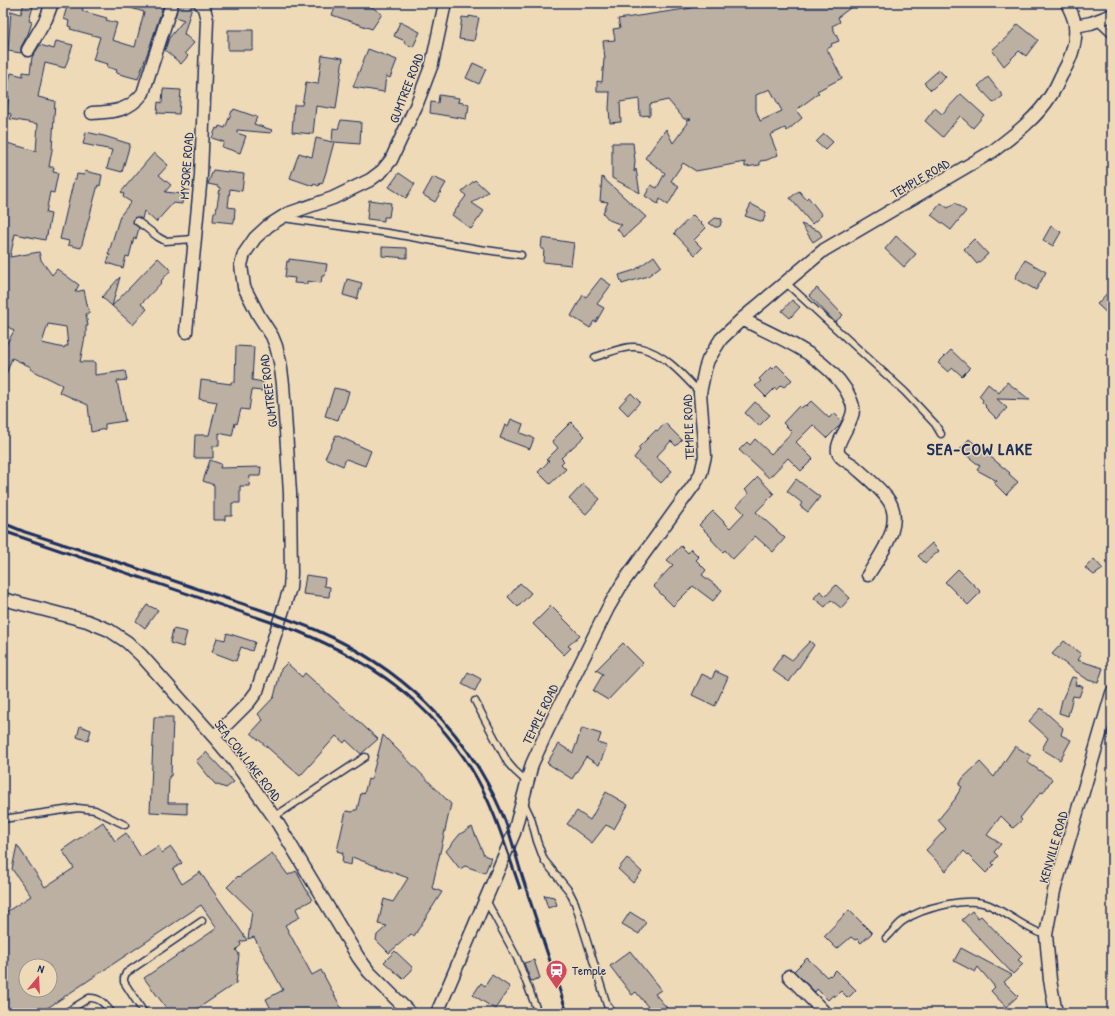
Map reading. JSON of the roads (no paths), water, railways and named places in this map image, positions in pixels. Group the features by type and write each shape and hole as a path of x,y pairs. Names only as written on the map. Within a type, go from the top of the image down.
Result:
{"street":[{"path":"28,50 46,20 52,3"},
{"path":"92,113 123,109 138,100 143,93 172,3"},
{"name":"MYSORE ROAD","path":"186,332 201,175 207,20 204,8 200,3"},
{"name":"GUMTREE ROAD","path":"214,737 249,702 257,691 290,588 291,574 290,493 282,374 274,341 244,287 241,265 244,254 255,238 268,226 282,217 333,198 370,180 382,171 391,160 416,106 432,64 445,3"},
{"path":"1067,3 1075,26 1097,21 1112,15"},
{"name":"TEMPLE ROAD","path":"437,1013 514,833 532,764 538,749 608,608 622,584 701,473 705,456 700,393 708,360 721,339 742,319 824,250 974,163 993,151 1016,132 1034,116 1050,96 1066,69 1072,53 1075,26"},
{"path":"742,319 794,345 818,361 838,378 851,399 853,415 839,444 838,451 840,456 853,465 888,498 894,512 893,528 887,544 868,575"},
{"name":"SEA COW LAKE ROAD","path":"3,599 88,621 109,630 127,642 141,655 214,737 234,762 274,817 358,957 369,972 410,1013"},
{"name":"KENVILLE ROAD","path":"1056,1013 1050,980 1046,935 1054,891 1112,693"},
{"path":"789,976 825,1013"}],"lane":[{"path":"1097,21 1112,35"},
{"path":"282,217 521,255"},
{"path":"137,220 165,241 194,239"},
{"path":"785,282 905,392 935,424 941,434"},
{"path":"595,357 622,348 640,347 665,358 700,393"},
{"path":"475,701 508,763 527,782"},
{"path":"274,817 365,757"},
{"path":"523,800 531,818 544,860 569,891 575,903 608,1005 613,1013"},
{"path":"3,819 78,808 95,810 124,825"},
{"path":"486,899 517,958 538,1013"},
{"path":"886,938 902,922 914,915 952,904 971,901 988,904 1037,932 1046,935"},
{"path":"144,1013 124,982 126,974 202,921"},
{"path":"65,1013 88,998 100,1000 112,1013"}],"railway":[{"path":"3,523 25,532 261,610 316,630 375,662 402,681 449,727 469,753 486,781 501,811 508,828 567,1013"},
{"path":"3,531 297,631 350,656 374,670 396,686 437,723 455,745 472,770 487,798 520,888"}],"place":[{"name":"Temple","path":"557,990"}],"district":[{"name":"SEA-COW LAKE","path":"980,449"}]}
